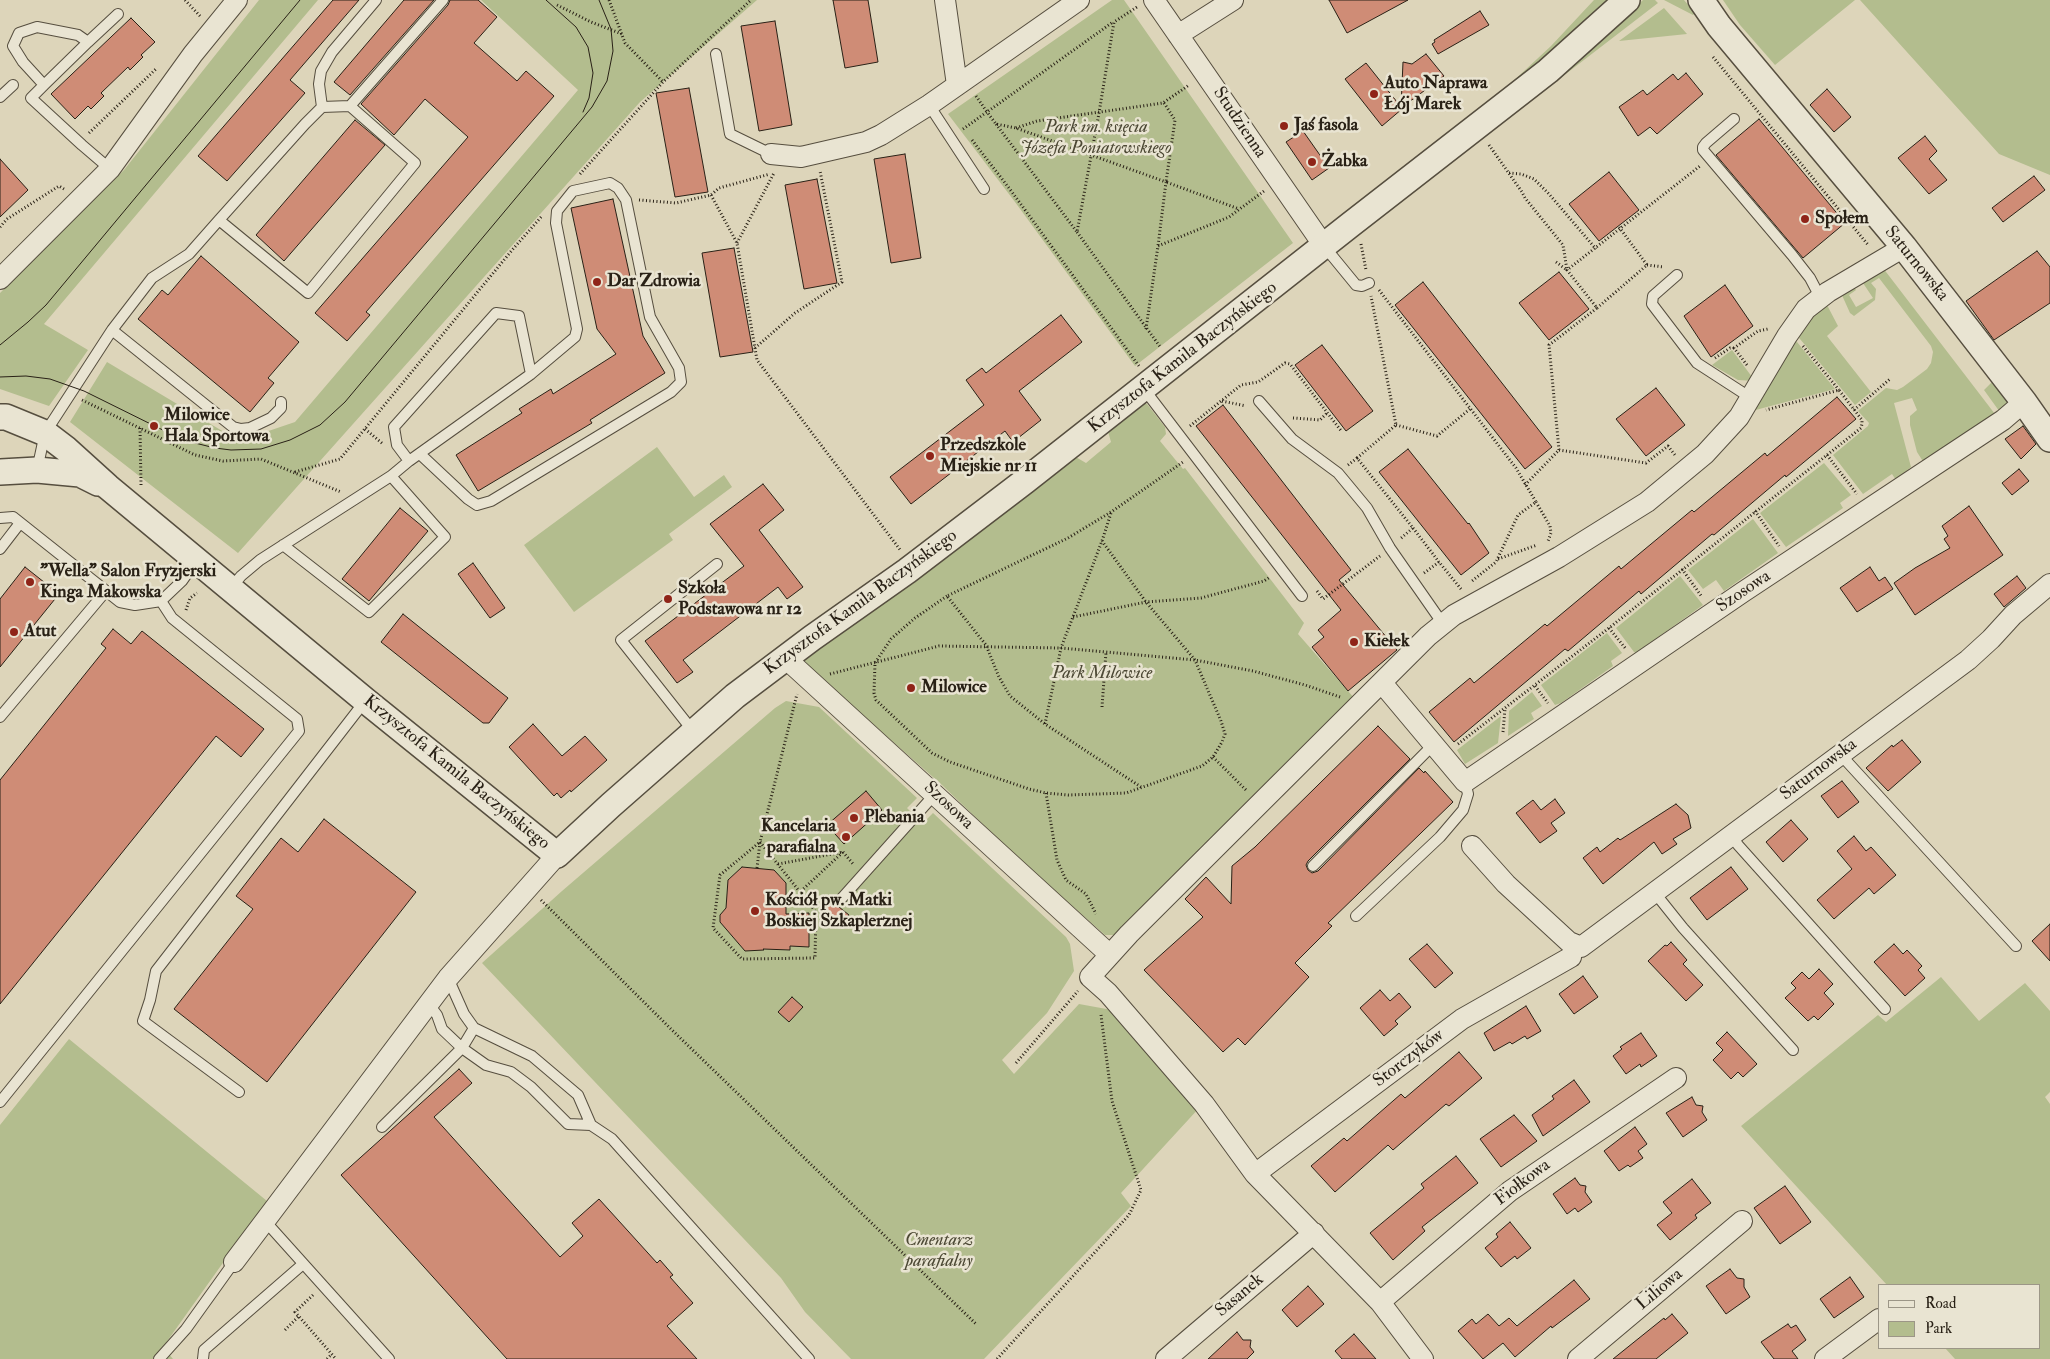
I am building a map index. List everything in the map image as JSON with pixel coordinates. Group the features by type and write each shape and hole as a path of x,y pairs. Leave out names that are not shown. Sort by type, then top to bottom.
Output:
{"street":[{"path":"0,278 110,168 193,54 237,0"},
{"path":"945,0 961,83"},
{"path":"773,164 866,142 881,135 929,105 1079,0"},
{"name":"Studzienna","path":"1154,0 1324,246"},
{"path":"1178,35 1233,0"},
{"name":"Krzysztofa Kamila Baczyńskiego","path":"0,417 6,417 45,433 66,449 108,487 366,701 558,855 736,696 907,571 1148,386 1548,71 1627,0"},
{"name":"Saturnowska","path":"1701,0 1719,26 1904,247 2024,402 2050,439"},
{"path":"1423,1359 1380,1302 1255,1174 1204,1104 1108,993 1090,977 1109,954 1443,624 1454,615 1558,557 1647,502 1686,471 1739,417 1806,309 1820,297 1904,247"},
{"name":"Szosowa","path":"1465,782 1714,612 2003,420 2024,402"},
{"name":"Krzysztofa Kamila Baczyńskiego","path":"0,472 37,470 80,474 108,487"},
{"name":"Saturnowska","path":"1576,952 1968,660 2013,615 2050,584"},
{"name":"Szosowa","path":"787,657 1109,954"},
{"path":"1382,683 1437,751 1465,782"},
{"path":"1472,846 1506,884 1569,942 1576,952"},
{"path":"234,1262 428,1003 558,855"},
{"name":"Storczyków","path":"1255,1174 1462,1019 1576,952"},
{"name":"Fiołkowa","path":"1380,1302 1510,1191 1676,1078"},
{"name":"Liliowa","path":"1578,1359 1742,1221"},
{"name":"Sasanek","path":"1166,1359 1314,1233"},
{"path":"1825,1359 1878,1320"}],"lane":[{"path":"322,108 319,84 322,71 332,52 376,0"},
{"path":"37,470 45,433 112,330 152,278 189,254 322,108 350,106 443,0"},
{"path":"110,168 30,98 118,14"},
{"path":"44,85 22,62 13,46 19,33 37,27 78,35 88,42"},
{"path":"716,54 730,134 773,164"},
{"path":"0,97 13,85"},
{"path":"929,105 984,188"},
{"path":"219,220 308,293 415,163 350,106"},
{"path":"1734,119 1703,146 1703,150 1792,255 1810,278 1820,297"},
{"path":"231,588 241,576 260,560 391,476 409,461 531,374 575,337 577,328 556,222 557,211 574,191 610,183 618,188 626,200 650,317 679,368 681,382 672,392 491,501 477,505 420,454"},
{"path":"1324,246 1356,285 1362,286 1369,283"},
{"path":"1677,274 1653,296 1652,304 1697,363 1755,391"},
{"path":"409,461 396,445 394,428 496,313 519,316 531,374"},
{"path":"112,330 233,427 241,429 250,428 272,418 281,408 281,402"},
{"path":"1148,386 1194,455 1302,596"},
{"path":"1259,401 1292,439 1338,473 1367,508 1390,548 1443,624"},
{"path":"282,545 369,612 445,537 391,476"},
{"path":"0,518 13,517 120,602 135,605 162,601 182,581 197,560"},
{"path":"0,549 20,523"},
{"path":"694,732 621,640 717,564"},
{"path":"0,717 106,591"},
{"path":"0,1102 299,731 297,719 172,618 162,601"},
{"path":"239,1092 143,1022 156,971 366,701"},
{"path":"1313,866 1437,751"},
{"path":"1840,754 2016,946"},
{"path":"1356,916 1440,837 1463,810 1468,794 1465,782"},
{"path":"842,898 935,794"},
{"path":"1732,836 1885,1009"},
{"path":"1655,893 1683,928 1793,1050"},
{"path":"448,978 464,1014 474,1028 532,1056 578,1095 591,1125"},
{"path":"428,1003 437,1015 442,1029 462,1048 486,1066 510,1072 530,1087 568,1124 591,1125 612,1139 809,1359"},
{"path":"382,1127 462,1048 474,1028"},
{"path":"265,1221 389,1359"},
{"path":"159,1359 186,1329 234,1262"},
{"path":"203,1359 204,1350 303,1264"}],"path":[{"path":"578,176 663,82 624,42 609,0"},
{"path":"1136,0 1140,6 1114,22 963,129 1009,188 1148,386"},
{"path":"558,5 591,22 622,34"},
{"path":"1077,232 1114,22"},
{"path":"1713,57 1869,245 1871,251"},
{"path":"79,142 160,63"},
{"path":"1016,128 1037,121 1164,103 1194,82"},
{"path":"961,83 996,124 1164,352"},
{"path":"1146,328 1175,120 1164,103"},
{"path":"996,124 1016,128 1091,154 1240,209"},
{"path":"1486,140 1525,198 1563,245 1567,270"},
{"path":"755,348 795,313 842,282 818,163"},
{"path":"737,244 773,164"},
{"path":"1509,173 1521,174 1534,180 1549,194 1596,249"},
{"path":"1567,270 1689,174"},
{"path":"0,227 7,219 59,186 66,191"},
{"path":"1158,246 1229,216 1268,188"},
{"path":"711,195 737,244 757,360 903,554"},
{"path":"295,472 340,459 513,249 546,212"},
{"path":"1525,485 1559,450 1549,345 1597,308 1647,265 1620,228"},
{"path":"1359,236 1396,425"},
{"path":"1556,262 1567,270 1597,308"},
{"path":"1369,283 1381,292 1516,468 1550,526 1551,533 1548,541"},
{"path":"1437,751 1610,628 1861,428 1862,420 1840,390 1791,331 1786,328 1758,330 1734,348 1730,348 1716,357"},
{"path":"1734,348 1755,391"},
{"path":"1185,429 1241,385 1258,382 1286,363 1290,364 1342,432"},
{"path":"1854,410 1890,379"},
{"path":"1739,417 1840,390"},
{"path":"71,395 195,455 222,461 262,459 344,493"},
{"path":"1396,425 1437,436 1470,409"},
{"path":"1338,473 1396,425"},
{"path":"140,428 141,485"},
{"path":"365,429 387,448"},
{"path":"1559,450 1646,463 1668,446 1686,471"},
{"path":"1102,541 1146,602 1195,660 1225,734 1213,756 1202,766 1126,793 1046,793 950,762 932,753 876,700 874,693 875,663 891,639 915,618 948,596 1068,538 1112,512 1194,455"},
{"path":"1827,455 1869,509"},
{"path":"1357,458 1461,589 1496,562 1518,515 1536,502"},
{"path":"1755,511 1790,561"},
{"path":"1045,724 1061,648 1112,512"},
{"path":"1312,585 1323,599 1413,528"},
{"path":"1414,581 1439,562"},
{"path":"160,584 167,567"},
{"path":"1073,617 1146,602 1202,598 1264,581 1281,569"},
{"path":"1682,569 1714,612"},
{"path":"186,614 185,607 190,598 197,593"},
{"path":"948,596 986,646 999,677 1010,696 1045,724 1141,787"},
{"path":"1610,628 1638,664"},
{"path":"757,868 760,842 800,684 807,690 820,677 939,646 1061,648 1195,660 1253,671 1296,682 1360,704"},
{"path":"1102,706 1106,652"},
{"path":"1213,756 1260,804"},
{"path":"1046,793 1057,860 1066,880 1086,894 1098,918"},
{"path":"760,842 816,912 816,958 742,959 713,928 720,876 760,842"},
{"path":"778,864 843,852 800,892"},
{"path":"539,898 976,1324"},
{"path":"1016,1063 1090,977"},
{"path":"997,1359 1129,1215 1141,1190 1112,1102 1099,1000 1108,993"},
{"path":"323,1286 295,1312 336,1359"},
{"path":"285,1330 299,1316"},
{"path":"327,1359 332,1354"}],"green space":[{"path":"259,0 318,0 44,324 88,350 49,406 0,389 0,293 124,170"},
{"path":"481,0 757,0 640,102 238,553 70,422 107,362 239,441 295,422 578,90"},
{"name":"Park im. księcia Józefa Poniatowskiego","path":"1112,0 1124,0 1293,243 1135,366 948,114"},
{"path":"1594,0 1612,0 1511,87 1509,85 1551,46"},
{"path":"1643,0 1655,0 1658,3 1441,170 1558,77"},
{"path":"1664,0 1684,0 1695,13 1693,15"},
{"path":"1723,0 1855,0 1775,65 1740,25"},
{"path":"1860,0 2050,0 2050,175 1999,154"},
{"path":"1664,8 1687,34 1619,41"},
{"path":"1883,268 1998,418 1924,463 1917,452 1910,425 1910,416 1917,410 1912,398 1894,403 1911,467 1896,480 1892,474 1863,494 1833,455 1868,426 1869,423 1858,411 1886,388 1897,390 1927,369 1931,363 1933,352 1931,346 1879,278 1871,283 1876,289 1875,300 1854,316 1850,313 1841,293 1853,286 1856,290 1849,295 1856,307 1873,298 1863,283"},
{"path":"1827,305 1838,326 1827,336 1871,392 1855,405 1795,333 1809,315"},
{"path":"1793,337 1835,389 1748,412"},
{"path":"1732,350 1755,381 1738,380 1712,365"},
{"path":"1994,380 2009,402 2002,415 1984,390"},
{"name":"Park Milowice","path":"1141,403 1147,404 1165,427 1166,434 1160,441 1183,469 1185,468 1304,623 1298,634 1355,699 1116,935 1105,935 1020,860 942,785 826,683 804,662 804,657 1074,456 1086,463 1111,442 1107,428"},
{"path":"657,447 694,497 724,475 732,487 669,534 673,540 574,612 524,545"},
{"path":"1824,463 1851,495 1840,503 1843,508 1786,547 1760,513"},
{"path":"1753,519 1778,553 1724,591 1716,580 1703,589 1688,570"},
{"path":"1680,576 1703,605 1636,653 1634,652 1616,628"},
{"path":"1607,633 1622,653 1611,661 1613,666 1561,703 1555,705 1541,685"},
{"path":"1532,692 1542,706 1531,713 1534,719 1508,736 1509,711"},
{"name":"Cmentarz parafialny","path":"786,701 819,707 917,798 907,808 915,816 923,823 933,813 1066,937 1070,944 1074,971 1047,1013 1002,1060 1014,1074 1079,1004 1112,1010 1200,1107 1121,1193 1131,1206 984,1359 851,1359 805,1312 781,1278 482,963 562,891 775,708"},
{"path":"1501,716 1498,743 1465,764 1457,750"},
{"path":"1941,977 1979,1021 2025,983 2050,1011 2050,1092 2045,1097 2050,1104 2050,1359 1955,1359 1946,1349 2040,1349 2040,1284 1886,1284 1741,1126 1878,1015 1886,1022"},
{"path":"69,1039 267,1201 163,1347 173,1359 0,1359 0,1125"}],"building":[{"path":"333,0 359,0 290,80 305,93 227,181 198,156"},
{"path":"404,0 434,0 350,95 334,82"},
{"path":"450,0 478,0 497,17 474,43 517,81 526,71 554,96 366,312 370,315 347,341 315,313 468,137 425,99 394,135 361,104 448,5"},
{"path":"833,0 868,0 878,62 845,68"},
{"path":"1329,0 1408,0 1347,33"},
{"path":"1480,11 1489,25 1438,54 1432,44 1435,42 1434,40"},
{"path":"131,18 155,42 141,55 143,57 130,70 128,67 101,93 104,96 91,109 88,106 75,119 51,94"},
{"path":"775,21 792,125 759,131 741,26"},
{"path":"1426,54 1444,76 1401,108 1382,126 1345,79 1366,63 1401,107 1403,62 1412,64"},
{"path":"1686,73 1703,94 1657,134 1650,127 1638,136 1619,107 1643,90 1647,95 1673,74 1678,80"},
{"path":"689,88 708,192 675,197 656,93"},
{"path":"1827,89 1851,117 1834,132 1810,105"},
{"path":"1759,119 1845,223 1803,258 1716,155"},
{"path":"355,120 385,145 284,261 256,235"},
{"path":"1303,131 1329,168 1312,180 1286,142"},
{"path":"1925,136 1937,151 1929,159 1947,180 1929,194 1898,158"},
{"path":"905,154 921,258 891,263 874,159"},
{"path":"0,159 28,190 0,217"},
{"path":"1609,172 1639,210 1599,241 1569,204"},
{"path":"2034,176 2045,190 2003,222 1992,208"},
{"path":"817,179 837,283 804,289 785,185"},
{"path":"613,199 643,336 665,373 590,420 592,423 478,491 456,455 522,413 519,409 551,389 553,394 616,354 597,329 571,208"},
{"path":"734,248 753,352 720,357 702,253"},
{"path":"2037,251 2050,267 2050,303 1994,340 1966,301"},
{"path":"201,256 299,342 268,378 274,383 250,412 138,319 162,290 168,295"},
{"path":"1559,272 1589,309 1549,340 1519,303"},
{"path":"1423,282 1552,447 1525,469 1395,305"},
{"path":"1725,285 1753,326 1711,357 1684,316"},
{"path":"1061,315 1082,342 1019,391 1041,420 1013,442 1005,431 911,504 890,477 984,405 966,380 982,368 986,373"},
{"path":"1322,345 1373,411 1346,431 1295,365"},
{"path":"1656,388 1685,425 1646,456 1616,419"},
{"path":"1837,397 1856,419 1786,477 1785,475 1714,535 1712,534 1641,594 1639,591 1568,651 1565,649 1454,742 1429,712 1470,678 1474,683 1619,566 1621,569 1765,453 1767,456"},
{"path":"1223,405 1351,570 1339,580 1397,650 1348,691 1312,647 1324,637 1318,630 1341,610 1196,426"},
{"path":"2023,426 2036,444 2021,459 2005,439"},
{"path":"1408,449 1469,523 1489,553 1461,575 1379,472"},
{"path":"2019,469 2029,481 2012,495 2002,483"},
{"path":"763,484 784,510 759,530 803,587 787,599 778,587 683,660 693,672 677,683 645,641 744,566 710,524"},
{"path":"1969,506 2003,555 1915,615 1894,583 1915,568 1950,548 1944,539 1948,536 1942,526"},
{"path":"400,508 428,531 369,601 342,579"},
{"path":"473,563 505,608 490,618 458,574"},
{"name":"Atut","path":"25,567 59,594 0,667 0,599"},
{"path":"1870,567 1879,581 1885,577 1893,589 1857,612 1840,588"},
{"path":"2017,576 2026,588 2004,607 1994,594"},
{"path":"403,614 508,698 489,723 483,723 381,642"},
{"path":"113,629 131,644 142,631 264,729 241,757 216,736 0,1004 0,780 106,648 101,644"},
{"path":"533,724 562,756 585,736 607,760 571,792 570,790 561,798 557,793 554,796 509,747"},
{"path":"1378,726 1410,759 1308,861 1306,865 1308,870 1312,873 1318,871 1419,768 1424,773 1425,771 1453,802 1328,923 1332,926 1295,963 1309,977 1245,1045 1238,1038 1223,1052 1144,970 1203,917 1185,899 1206,877 1231,904 1232,866 1255,847"},
{"path":"1902,740 1921,762 1888,791 1866,768 1892,745 1893,747"},
{"path":"1842,781 1859,802 1838,818 1821,796"},
{"name":"Plebania","path":"866,791 882,810 844,844 827,825"},
{"path":"1555,799 1565,813 1551,823 1557,831 1540,843 1516,813 1533,800 1541,810"},
{"path":"1676,804 1688,815 1691,828 1673,839 1677,844 1662,854 1654,842 1603,884 1583,858 1597,847 1600,852 1618,838 1620,840"},
{"path":"324,819 416,892 267,1082 174,1009 253,909 236,896 281,838 298,852"},
{"path":"1791,820 1808,839 1783,862 1766,842"},
{"path":"1854,836 1866,851 1871,847 1896,875 1874,894 1869,888 1834,919 1817,900 1852,869 1837,851"},
{"name":"Kościół pw. Matki Boskiej Szkaplerznej","path":"742,867 774,870 786,883 786,914 809,913 809,947 790,946 790,950 763,949 745,951 720,922 720,915 726,908 728,880"},
{"path":"1731,867 1748,889 1707,920 1690,898"},
{"path":"829,899 849,915 839,927 820,910"},
{"path":"2050,924 2050,961 2032,941"},
{"path":"1671,942 1687,960 1683,964 1703,985 1686,1001 1648,961 1665,945 1667,946"},
{"path":"1427,944 1453,973 1435,988 1409,959"},
{"path":"1894,944 1903,954 1907,950 1922,966 1918,970 1925,978 1905,996 1874,962"},
{"path":"1819,969 1833,984 1824,993 1834,1004 1818,1020 1814,1016 1808,1021 1785,998 1796,988 1791,983 1802,972 1809,979"},
{"path":"1583,976 1598,997 1574,1014 1559,994"},
{"path":"1380,990 1390,1001 1399,993 1411,1007 1395,1021 1398,1024 1384,1036 1360,1008"},
{"path":"792,997 803,1007 789,1022 778,1012"},
{"path":"1526,1006 1541,1031 1527,1039 1525,1036 1512,1044 1510,1042 1494,1051 1484,1033"},
{"path":"1727,1032 1757,1064 1743,1077 1738,1072 1731,1079 1713,1060 1723,1050 1716,1043"},
{"path":"1641,1033 1657,1056 1641,1067 1640,1064 1626,1074 1613,1056 1622,1049 1620,1047"},
{"path":"1459,1052 1482,1078 1449,1106 1446,1104 1393,1150 1388,1145 1335,1192 1311,1166 1344,1138 1347,1141 1401,1094 1405,1098"},
{"path":"459,1069 472,1083 434,1117 560,1257 583,1236 572,1223 599,1199 657,1263 660,1260 673,1275 670,1277 693,1303 667,1326 697,1359 507,1359 341,1175"},
{"path":"1574,1080 1590,1102 1543,1136 1532,1115 1554,1099 1552,1096"},
{"path":"1692,1097 1696,1105 1703,1106 1702,1112 1707,1120 1683,1137 1666,1113"},
{"path":"1514,1115 1537,1141 1501,1167 1480,1139"},
{"path":"1635,1127 1647,1144 1638,1151 1643,1158 1630,1167 1628,1165 1619,1171 1604,1151"},
{"path":"1456,1156 1478,1183 1422,1227 1425,1231 1393,1260 1370,1233 1424,1188 1421,1184"},
{"path":"1575,1178 1580,1185 1586,1186 1585,1192 1592,1202 1578,1212 1575,1208 1567,1214 1553,1194"},
{"path":"1692,1179 1711,1203 1695,1215 1697,1218 1670,1240 1657,1225 1672,1213 1663,1202"},
{"path":"1785,1186 1811,1222 1780,1244 1754,1208"},
{"path":"1510,1222 1531,1248 1517,1259 1515,1256 1501,1267 1485,1248 1498,1237 1496,1234"},
{"path":"1730,1269 1737,1278 1744,1279 1744,1287 1750,1297 1726,1314 1706,1286"},
{"path":"1850,1277 1864,1297 1834,1318 1820,1299"},
{"path":"1574,1280 1590,1299 1552,1328 1551,1326 1515,1357 1503,1343 1483,1359 1458,1331 1472,1319 1476,1324 1488,1314 1499,1326 1509,1318 1517,1326"},
{"path":"1308,1286 1324,1304 1297,1327 1282,1310"},
{"path":"1672,1314 1688,1333 1656,1359 1613,1359 1664,1318 1665,1320"},
{"path":"1788,1324 1791,1328 1796,1325 1806,1340 1792,1351 1798,1359 1774,1359 1761,1342"},
{"path":"1237,1332 1243,1340 1251,1340 1250,1347 1254,1352 1247,1359 1208,1359"},
{"path":"1354,1334 1376,1359 1342,1359 1335,1351"}],"tram line":[{"path":"0,345 46,305 300,0"},
{"path":"546,0 576,27 588,47 593,73 589,98 583,112"},
{"path":"0,377 26,376 50,379 84,391 183,440 215,448 231,450 261,449 290,440 320,425 345,402 592,107 607,81 613,51 611,29 599,0"}],"place":[{"name":"Auto Naprawa Łój Marek","path":"1374,94"},
{"name":"Jaś fasola","path":"1284,126"},
{"name":"Żabka","path":"1312,162"},
{"name":"Społem","path":"1805,219"},
{"name":"Dar Zdrowia","path":"597,282"},
{"name":"Milowice Hala Sportowa","path":"154,426"},
{"name":"Przedszkole Miejskie nr 11","path":"930,456"},
{"name":"\"Wella\" Salon Fryzjerski Kinga Makowska","path":"30,582"},
{"name":"Szkoła Podstawowa nr 12","path":"668,599"},
{"name":"Atut","path":"14,632"},
{"name":"Kiełek","path":"1354,642"},
{"name":"Milowice","path":"911,688"},
{"name":"Plebania","path":"854,818"},
{"name":"Kancelaria parafialna","path":"846,837"},
{"name":"Kościół pw. Matki Boskiej Szkaplerznej","path":"755,911"}]}
